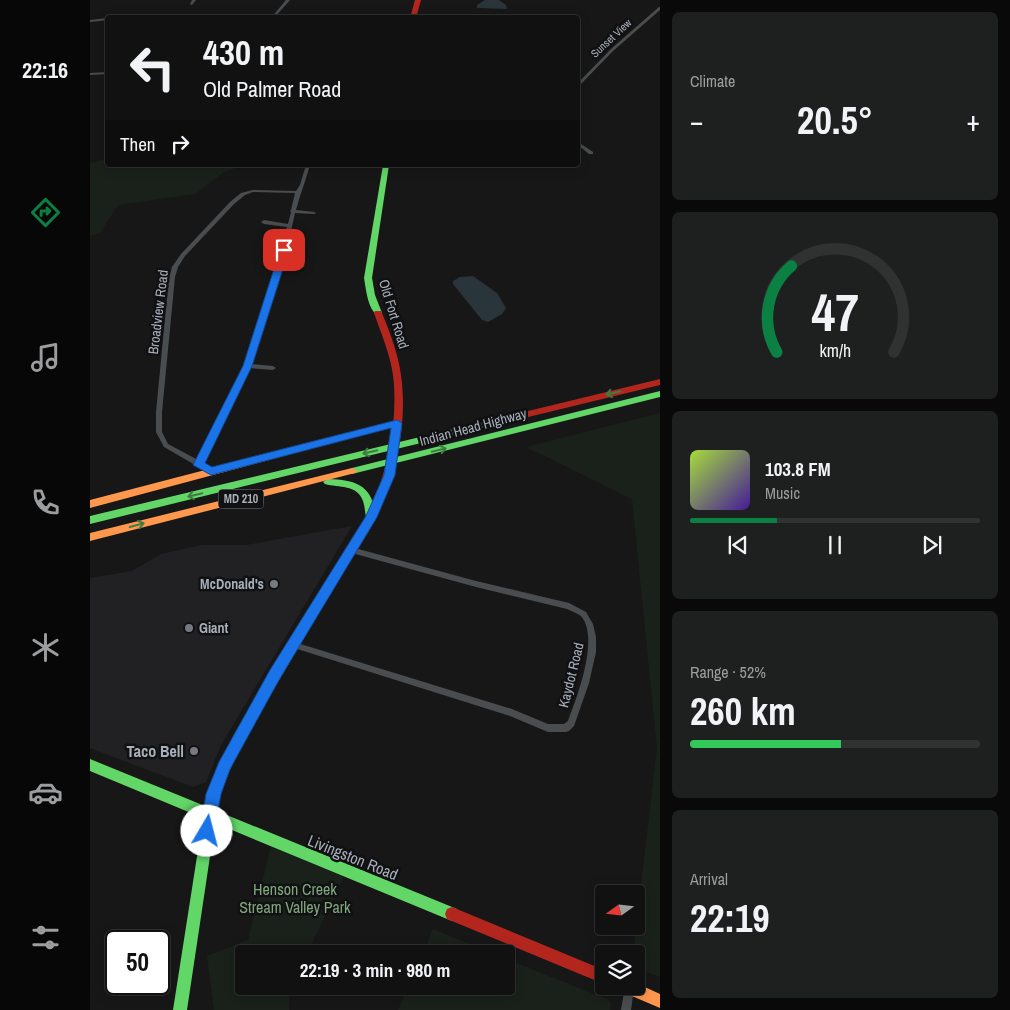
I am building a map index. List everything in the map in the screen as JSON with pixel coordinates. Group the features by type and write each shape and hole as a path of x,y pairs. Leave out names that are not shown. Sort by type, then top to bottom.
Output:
{"main road":[{"path":"414,15 418,0"},
{"name":"Old Fort Road","path":"180,1010 201,883 213,794 232,751 275,674 371,518 383,493 392,462 399,404 393,355 371,295 368,278 385,167"},
{"name":"Indian Head Highway","path":"90,520 660,382"},
{"name":"Indian Head Highway","path":"90,537 660,394"},
{"path":"90,504 397,423"},
{"path":"289,487 327,482 350,483 365,492 371,504 371,518"},
{"name":"Livingston Road","path":"90,765 595,974"},
{"path":"645,995 660,1001"}],"street":[{"path":"275,15 288,0"},
{"name":"Sunset View","path":"580,83 612,50 660,8"},
{"path":"90,21 105,19"},
{"path":"90,74 105,73"},
{"path":"580,145 590,153"},
{"path":"199,465 248,366 284,250 292,211 307,167"},
{"name":"Broadview Road","path":"211,471 166,445 159,432 159,412 170,289 175,267 183,255 232,202 243,194 253,192 298,192"},
{"path":"292,211 314,213"},
{"path":"264,222 289,226"},
{"path":"284,250 301,252"},
{"path":"280,264 302,266"},
{"path":"248,366 273,368"},
{"name":"Kaydot Road","path":"294,645 512,713 548,728 566,728 571,723 587,674 593,648 590,628 582,613 569,606 476,584 352,550"},
{"path":"626,1010 627,995"}],"shaded area":[{"path":"485,0 499,0 506,5 507,9 477,8 477,5"},
{"path":"473,276 497,293 506,308 502,314 488,322 482,320 453,284 453,281 460,277"},
{"path":"352,526 221,745 206,782 193,787 90,748 90,578 132,571 161,554 202,545 246,545"}],"green space":[{"path":"105,159 105,167 240,167 224,172 195,194 118,205 100,233 90,236 90,163"},
{"path":"660,413 660,977 645,971 645,945 634,945 635,935 645,935 645,885 641,885 657,748 632,499 526,447"},
{"name":"Henson Creek Stream Valley Park","path":"271,846 344,877 311,945 235,945 248,940"},
{"path":"433,929 472,945 427,945"},
{"name":"Henson Creek Stream Valley Park","path":"235,945 235,995 289,995 289,1010 214,1010 207,956"},
{"path":"515,963 609,1000 611,1004 610,1010 398,1010 405,995 515,995"}],"traffic: fast":[{"path":"378,313 371,295 368,278 386,167"},
{"path":"352,471 660,394"},
{"path":"90,520 520,416"},
{"path":"328,482 346,483 360,489 368,500 371,518"},
{"path":"180,1010 213,793 240,735 336,574"},
{"path":"90,765 452,914"}],"traffic: slow":[{"path":"90,504 397,423"},
{"path":"90,537 352,471"},
{"path":"645,995 660,1001"}],"traffic: jam":[{"path":"414,15 418,0"},
{"path":"336,574 360,538 379,501 394,447 398,410 397,375 392,352 378,313"},
{"path":"520,416 660,382"},
{"path":"452,914 595,973"}],"place":[{"name":"McDonald's","path":"274,584"},
{"name":"Giant","path":"189,628"},
{"name":"Taco Bell","path":"194,751"}],"route":[{"path":"207,831 213,794 224,767 275,674 372,517 389,475 395,446 397,423 211,471 199,465 248,366 284,250"}]}
